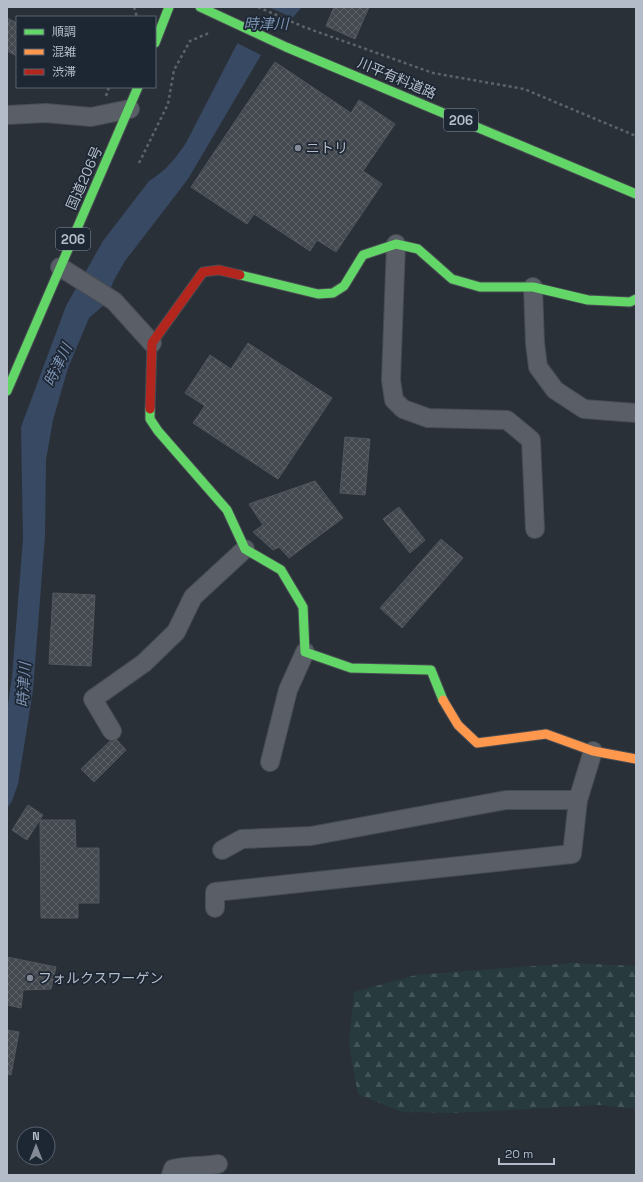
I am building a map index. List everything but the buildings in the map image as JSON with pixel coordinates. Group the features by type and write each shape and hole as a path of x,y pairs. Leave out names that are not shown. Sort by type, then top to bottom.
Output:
{"main road":[{"path":"156,40 169,7"},
{"name":"川平有料道路","path":"200,7 286,47 636,194"},
{"name":"国道206号","path":"7,391 130,109 138,88"},
{"path":"636,299 630,302 588,300 534,287 480,287 452,279 418,249 396,244 364,255 344,286 333,294 318,294 220,270 203,272 152,343 149,396 150,419 158,431 227,510 246,549 282,570 303,607 305,652 351,668 431,670 443,700 458,725 477,743 546,734 593,752 636,759"}],"street":[{"path":"7,115 46,113 91,117 130,109"},
{"path":"396,244 391,380 394,400 403,410 428,418 507,420 531,440 535,529"},
{"path":"60,267 114,301 152,343"},
{"path":"534,287 535,343 538,368 555,390 584,409 636,413"},
{"path":"112,731 93,698 144,663 176,632 193,597 246,549"},
{"path":"270,762 288,690 305,652"},
{"path":"215,908 215,892 572,854 578,800 593,752"},
{"path":"222,850 242,839 310,836 506,800 578,800"},
{"path":"171,1175 173,1169 180,1167 200,1167 218,1164"}],"path":[{"path":"258,7 304,27 433,73 524,89 636,136"},
{"path":"139,163 168,104 174,70 190,41 215,32"}],"green space":[{"path":"572,963 636,966 636,1109 601,1105 455,1113 402,1112 358,1094 349,1045 354,992 416,975"}],"water":[{"name":"時津川","path":"256,7 302,7 264,50 188,179 125,261 114,280 104,305 89,318 68,368 53,420 46,460 45,535 33,690 18,784 12,801 7,808 7,711 12,677 23,539 21,427 66,306 103,241 149,181 161,173 171,163 187,141"}],"pier":[{"path":"254,7 268,7 296,19 263,56 235,42"}],"traffic: fast":[{"path":"156,40 169,7"},
{"path":"200,7 286,47 636,194"},
{"path":"7,391 138,88"},
{"path":"240,275 318,294 333,293 344,286 363,255 396,244 418,249 452,279 480,287 533,287 588,300 630,302 636,299"},
{"path":"150,409 150,419 158,431 227,510 245,549 281,570 303,607 305,652 351,668 431,670 443,700"}],"traffic: slow":[{"path":"443,700 458,725 477,743 546,734 593,751 636,759"}],"traffic: jam":[{"path":"150,409 152,343 203,272 219,270 240,275"}],"place":[{"name":"ニトリ","path":"298,148"},
{"name":"フォルクスワーゲン","path":"30,978"}]}
